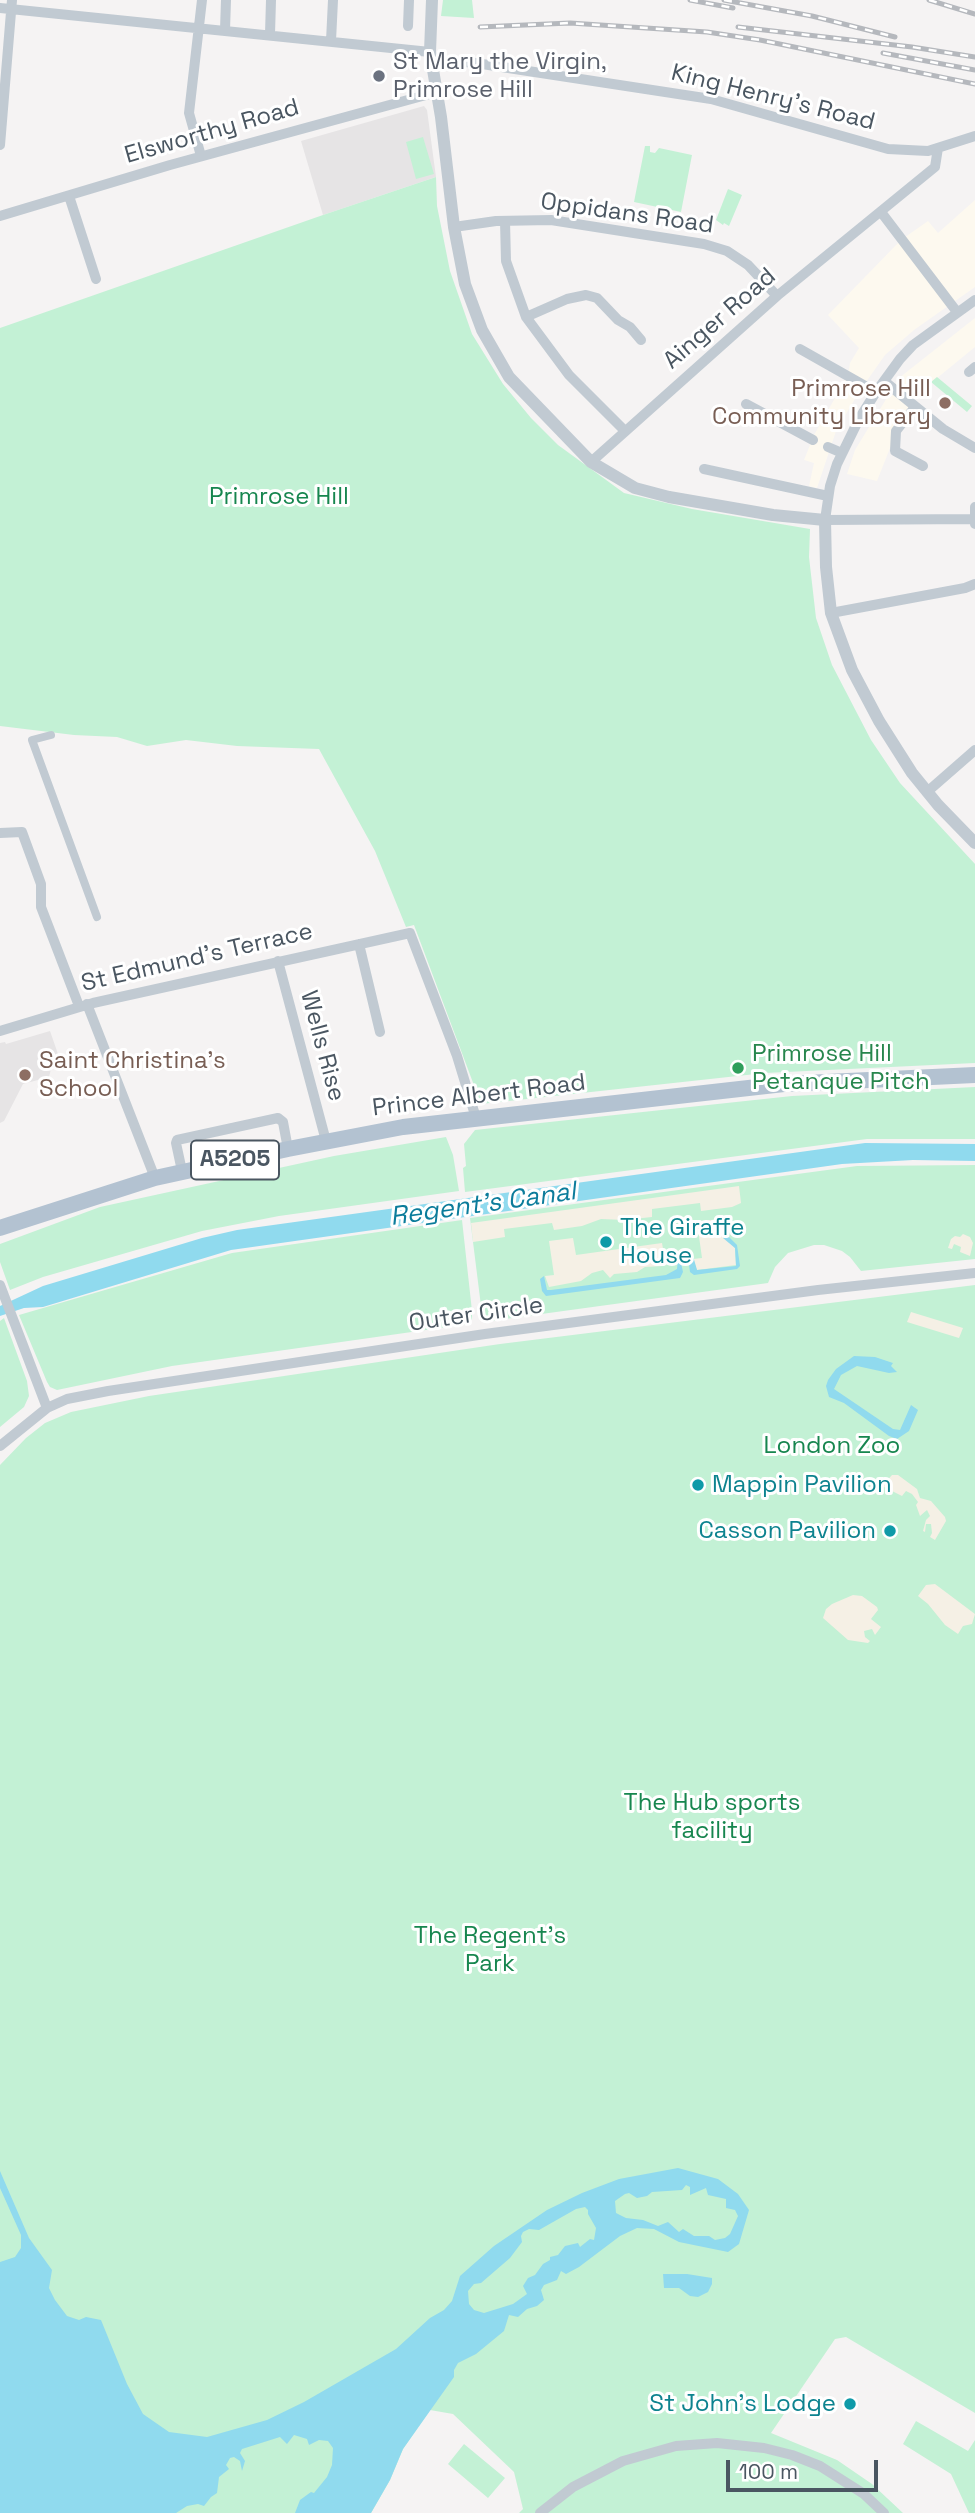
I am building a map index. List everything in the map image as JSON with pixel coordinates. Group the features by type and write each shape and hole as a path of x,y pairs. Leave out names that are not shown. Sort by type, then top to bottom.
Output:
{"main road":[{"name":"Prince Albert Road","path":"0,1228 182,1171 403,1127 784,1084 975,1075"}],"street":[{"path":"201,156 189,113 202,0"},
{"path":"225,30 226,0"},
{"path":"270,34 271,0"},
{"path":"331,41 333,0"},
{"path":"408,26 409,0"},
{"path":"432,0 431,58 453,227 466,284 478,318 509,377 591,462 625,484 654,494 773,515 880,522 974,522 975,507"},
{"path":"0,145 8,6"},
{"name":"King Henry's Road","path":"8,6 331,41 710,99 888,149 915,152 975,136"},
{"name":"Elsworthy Road","path":"0,216 201,156 437,92"},
{"path":"938,148 935,167 881,212 957,312"},
{"path":"69,196 96,279"},
{"name":"Ainger Road","path":"591,462 777,296 881,212"},
{"name":"Oppidans Road","path":"453,227 505,221 551,220 704,244 727,251 748,265 777,296"},
{"path":"505,221 506,261 526,317 569,375 624,430"},
{"path":"526,317 567,299 586,295 597,298 641,340"},
{"path":"975,300 913,345 876,392 842,453 832,478 825,520 831,613 862,689 879,721 927,792 975,843"},
{"path":"800,349 876,392"},
{"path":"884,381 943,429 975,448"},
{"path":"746,404 813,440"},
{"path":"915,407 896,431 895,451 923,466"},
{"path":"828,447 842,453"},
{"path":"704,469 828,496"},
{"path":"831,613 975,584"},
{"path":"51,735 32,740 97,917"},
{"path":"927,792 975,750"},
{"path":"0,833 22,832 41,884 41,907 155,1178"},
{"name":"St Edmund's Terrace","path":"0,1031 83,1005 410,933 457,1056 476,1118"},
{"path":"359,944 380,1032"},
{"name":"Wells Rise","path":"278,961 326,1141"},
{"path":"182,1171 177,1140 278,1118 283,1122 288,1149"},
{"name":"Outer Circle","path":"0,1446 47,1408 67,1399 108,1391 477,1335 818,1290 975,1273"},
{"path":"0,1285 47,1408"},
{"path":"540,2513 573,2487 623,2461 676,2446 717,2442 764,2448 820,2466 864,2494 884,2513"}],"shaded area":[{"path":"424,106 427,110 436,177 323,215 301,141"},
{"path":"975,200 975,287 914,330 885,355 836,431 817,488 809,486 814,463 804,460 859,348 828,315 901,240 928,221 938,233"},
{"path":"975,318 975,347 920,392 893,432 892,443 877,481 847,474 855,450 899,378"},
{"name":"Saint Christina's School","path":"50,1031 58,1054 50,1056 52,1065 49,1077 23,1084 4,1121 0,1123 0,1043 6,1044"}],"green space":[{"path":"443,0 472,0 474,18 441,16"},
{"path":"423,137 434,174 416,179 406,142"},
{"path":"645,146 650,146 650,152 655,153 659,148 692,155 681,212 634,202"},
{"name":"Primrose Hill","path":"436,177 437,206 450,271 472,334 503,384 558,445 624,493 692,509 810,529 809,557 816,618 832,665 871,740 900,783 975,864 975,1063 765,1073 481,1104 414,925 406,927 375,851 319,749 237,746 186,740 147,746 117,737 0,726 0,328"},
{"path":"728,189 742,195 729,226 716,220"},
{"path":"937,377 972,406 967,412 931,382"},
{"path":"975,1087 975,1139 867,1139 465,1192 464,1144 475,1130 792,1096"},
{"path":"446,1137 453,1155 459,1191 279,1216 202,1231 43,1277 10,1290 0,1262 0,1244 100,1207 334,1156"},
{"path":"975,1165 975,1259 861,1271 842,1251 814,1245 788,1253 775,1267 768,1283 483,1322 470,1218 857,1166"},
{"path":"462,1220 472,1311 472,1319 468,1324 172,1366 57,1390 47,1382 19,1315 232,1253"},
{"name":"The Regent's Park","path":"975,1285 975,2413 846,2337 835,2339 771,2433 837,2460 872,2484 903,2513 519,2513 523,2509 514,2472 453,2414 430,2410 403,2449 390,2480 371,2513 0,2513 0,1465 45,1423 71,1412 149,1396 500,1344"},
{"path":"4,1318 27,1381 29,1396 24,1407 0,1427 0,1321"},
{"path":"916,2421 968,2451 975,2440 975,2513 969,2513 951,2474 903,2444"},
{"path":"464,2444 505,2478 488,2498 448,2464"}],"sand":[{"path":"739,1186 741,1203 732,1207 701,1211 700,1203 652,1209 652,1217 601,1219 582,1226 554,1230 552,1223 504,1229 505,1237 473,1242 471,1223"},
{"path":"725,1218 727,1232 723,1232 735,1248 736,1265 697,1270 693,1259 702,1258 697,1222"},
{"path":"963,1234 970,1237 973,1243 970,1256 960,1252 961,1247 954,1244 952,1249 948,1248 951,1239"},
{"path":"573,1238 576,1255 662,1243 665,1260 678,1258 678,1261 645,1267 637,1272 614,1274 610,1278 603,1270 592,1273 581,1281 549,1287 545,1276 554,1275 549,1241"},
{"path":"911,1312 963,1328 959,1338 907,1322"},
{"path":"892,1475 898,1475 917,1489 920,1498 931,1501 945,1517 946,1521 935,1540 930,1537 931,1524 926,1524 925,1532 923,1531 926,1520 930,1516 927,1510 920,1516 916,1505 918,1502 912,1494 906,1491 902,1496 882,1486"},
{"path":"935,1584 975,1614 972,1624 963,1626 958,1634 945,1625 918,1596 926,1585"},
{"path":"853,1595 862,1596 878,1610 871,1619 881,1627 875,1635 872,1629 864,1631 865,1637 870,1641 868,1643 848,1640 823,1618 826,1609 832,1604"}],"water":[{"name":"Regent's Canal","path":"865,1143 975,1144 975,1161 913,1160 842,1164 231,1250 43,1307 24,1308 0,1316 0,1306 43,1286 237,1230"},
{"path":"723,1232 727,1232 737,1245 740,1266 737,1269 694,1275 690,1272 688,1257 693,1256 697,1270 736,1266 735,1248 723,1238"},
{"path":"678,1258 683,1272 680,1278 546,1296 542,1291 540,1279 544,1276 547,1290 551,1290 666,1275 677,1269"},
{"path":"854,1356 875,1357 893,1363 891,1366 897,1372 889,1373 857,1366 841,1375 834,1389 893,1429 900,1430 911,1405 918,1410 909,1431 897,1439 844,1403 829,1397 826,1386 828,1380 836,1369"},
{"path":"678,2168 718,2179 738,2194 749,2210 739,2244 728,2252 679,2242 654,2229 637,2228 620,2236 579,2267 566,2274 561,2271 557,2280 544,2285 541,2290 544,2300 518,2317 509,2315 504,2331 476,2354 458,2363 454,2377 403,2449 390,2480 371,2513 295,2513 300,2500 311,2492 314,2493 327,2477 332,2465 333,2448 328,2441 319,2440 309,2445 307,2439 294,2435 287,2444 280,2437 242,2449 240,2453 245,2461 242,2471 240,2461 234,2457 230,2458 226,2465 229,2469 219,2477 217,2493 204,2506 187,2506 176,2513 0,2513 0,2262 15,2257 21,2248 21,2235 0,2188 0,2171 29,2238 52,2270 49,2288 55,2300 67,2316 79,2320 86,2317 101,2320 127,2384 143,2414 169,2432 207,2437 267,2420 396,2349 430,2318 444,2310 452,2301 460,2276 494,2246 547,2210 619,2179","holes":["686,2185 690,2187 690,2195 706,2188 708,2195 726,2199 726,2208 735,2210 738,2216 730,2234 715,2240 709,2236 694,2236 683,2229 679,2232 668,2222 658,2226 616,2213 615,2201 625,2194 629,2193 637,2198 652,2192 682,2190","585,2207 596,2228 594,2240 590,2239 580,2247 578,2243 565,2246 558,2255 550,2257 523,2286 527,2294 513,2304 484,2313 474,2310 469,2304 468,2291 510,2258 522,2242 523,2232 529,2229 539,2230 576,2209"]},
{"path":"663,2274 712,2278 712,2284 708,2292 698,2297 690,2296 679,2288 664,2288"}],"railway":[{"path":"690,0 733,8"},
{"path":"724,0 812,16 895,37"},
{"path":"929,0 975,14"},
{"path":"480,27 570,23 707,32 760,40 975,84"},
{"path":"738,27 975,57"},
{"path":"883,53 975,70"}],"place":[{"name":"St Mary the Virgin, Primrose Hill","path":"379,76"},
{"name":"Primrose Hill Community Library","path":"945,403"},
{"name":"Primrose Hill Petanque Pitch","path":"738,1068"},
{"name":"Saint Christina's School","path":"25,1075"},
{"name":"The Giraffe House","path":"606,1242"},
{"name":"Mappin Pavilion","path":"698,1485"},
{"name":"Casson Pavilion","path":"890,1531"},
{"name":"St John's Lodge","path":"850,2404"}],"park label":[{"name":"London Zoo","path":"832,1446"},
{"name":"The Hub sports facility","path":"712,1817"}]}
